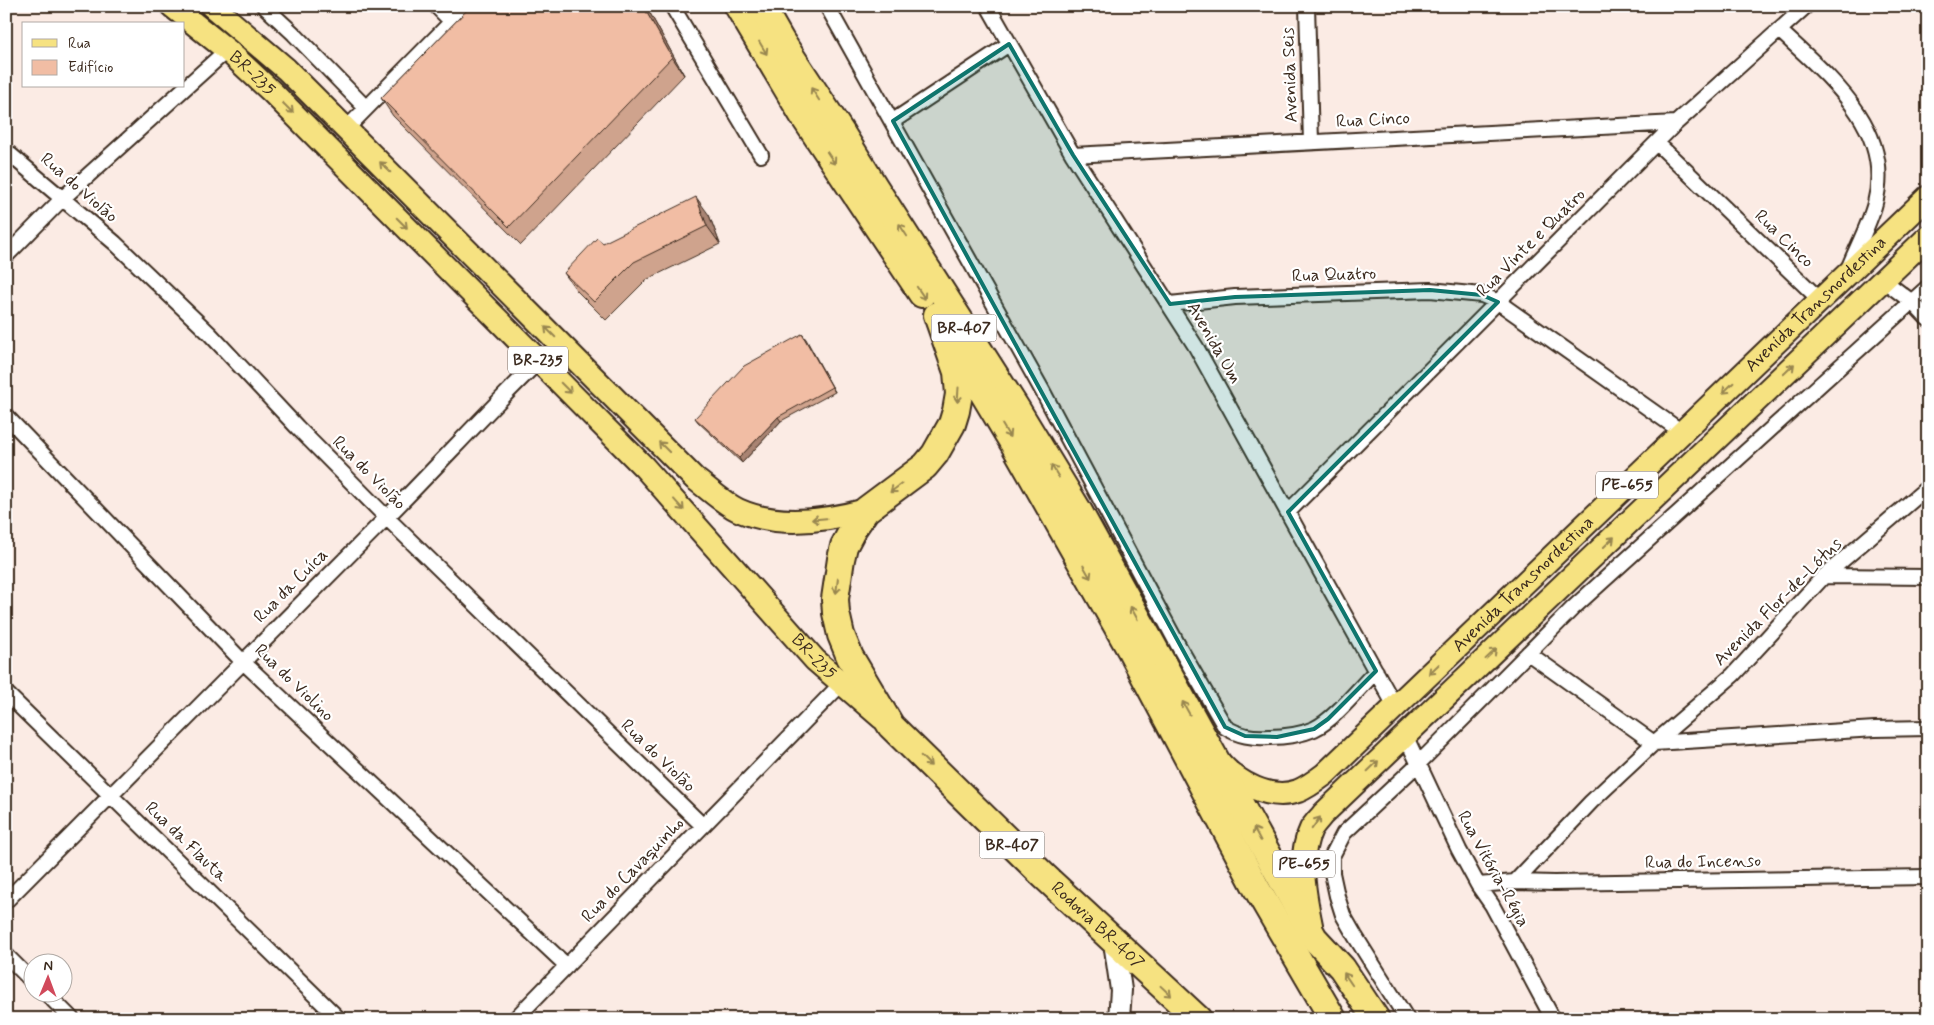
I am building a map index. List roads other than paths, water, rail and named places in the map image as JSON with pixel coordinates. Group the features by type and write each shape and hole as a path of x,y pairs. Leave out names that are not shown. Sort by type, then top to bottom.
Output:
{"highway":[{"path":"738,6 804,117 936,315 1015,446 1130,649 1257,890 1333,1019"},
{"name":"BR-407","path":"761,6 781,41 1016,408 1078,510 1168,651 1210,751 1314,938 1342,968 1376,1019"},
{"name":"Rodovia BR-407","path":"936,315 957,372 959,394 952,424 936,454 925,466 866,510 853,529 844,546 838,581 836,613 840,635 850,658 891,726 978,813 1198,1019"}],"main road":[{"name":"BR-235","path":"172,6 227,50 272,92 669,494 815,660 891,726"},
{"name":"BR-235","path":"212,6 286,69 695,479 737,510 775,520 839,517 866,510"},
{"name":"Avenida Transnordestina","path":"1210,751 1228,772 1246,785 1260,790 1289,793 1299,790 1325,774 1928,197"},
{"name":"Avenida Transnordestina","path":"1314,938 1307,903 1304,864 1306,843 1312,828 1323,814 1928,237"}],"street":[{"path":"264,6 366,108"},
{"path":"436,6 451,22"},
{"path":"346,129 467,6"},
{"path":"672,6 761,155"},
{"path":"827,6 1042,390 1168,651 1225,726 1235,733 1245,736 1277,737 1314,729 1328,719 1376,671"},
{"name":"Avenida Um","path":"988,6 1073,155 1196,347 1395,706"},
{"name":"Avenida Seis","path":"1306,6 1311,142"},
{"name":"Rua Vinte e Quatro","path":"1288,512 1676,123 1806,6"},
{"path":"1779,30 1838,87 1857,111 1876,148 1878,167 1875,204 1845,276"},
{"path":"892,120 1009,44"},
{"path":"185,88 227,50"},
{"path":"6,256 62,198 185,88"},
{"name":"Rua Cinco","path":"1073,155 1676,123"},
{"name":"Rua Cinco","path":"1657,143 1820,300"},
{"name":"Rua do Violão","path":"6,151 115,244 210,334 296,427 702,826"},
{"path":"1883,280 1912,302 1928,319"},
{"path":"1407,1019 1343,914 1336,896 1332,873 1332,856 1344,832 1418,764 1528,653 1640,545 1928,286"},
{"name":"Rua Quatro","path":"1170,304 1235,297 1430,290 1482,295 1498,302 1682,432"},
{"name":"Rua da Cuíca","path":"6,901 539,361"},
{"name":"Rua do Violino","path":"6,416 242,661 566,966"},
{"name":"Avenida Flor-de-Lótus","path":"1515,882 1591,802 1654,743 1733,675 1824,576 1928,487"},
{"path":"1824,576 1928,577"},
{"path":"1528,653 1654,743 1875,729 1928,728"},
{"name":"Rua do Cavaquinho","path":"515,1019 841,684"},
{"name":"Rua da Flauta","path":"6,693 339,1019"},
{"name":"Rua Vitória-Régia","path":"1405,735 1440,812 1478,885 1492,905 1553,1019"},
{"name":"Rua do Incenso","path":"1478,885 1515,882 1928,877"},
{"path":"1114,942 1120,976 1121,1005 1119,1019"},
{"path":"6,955 22,970"},
{"path":"55,1002 72,1019"}]}
